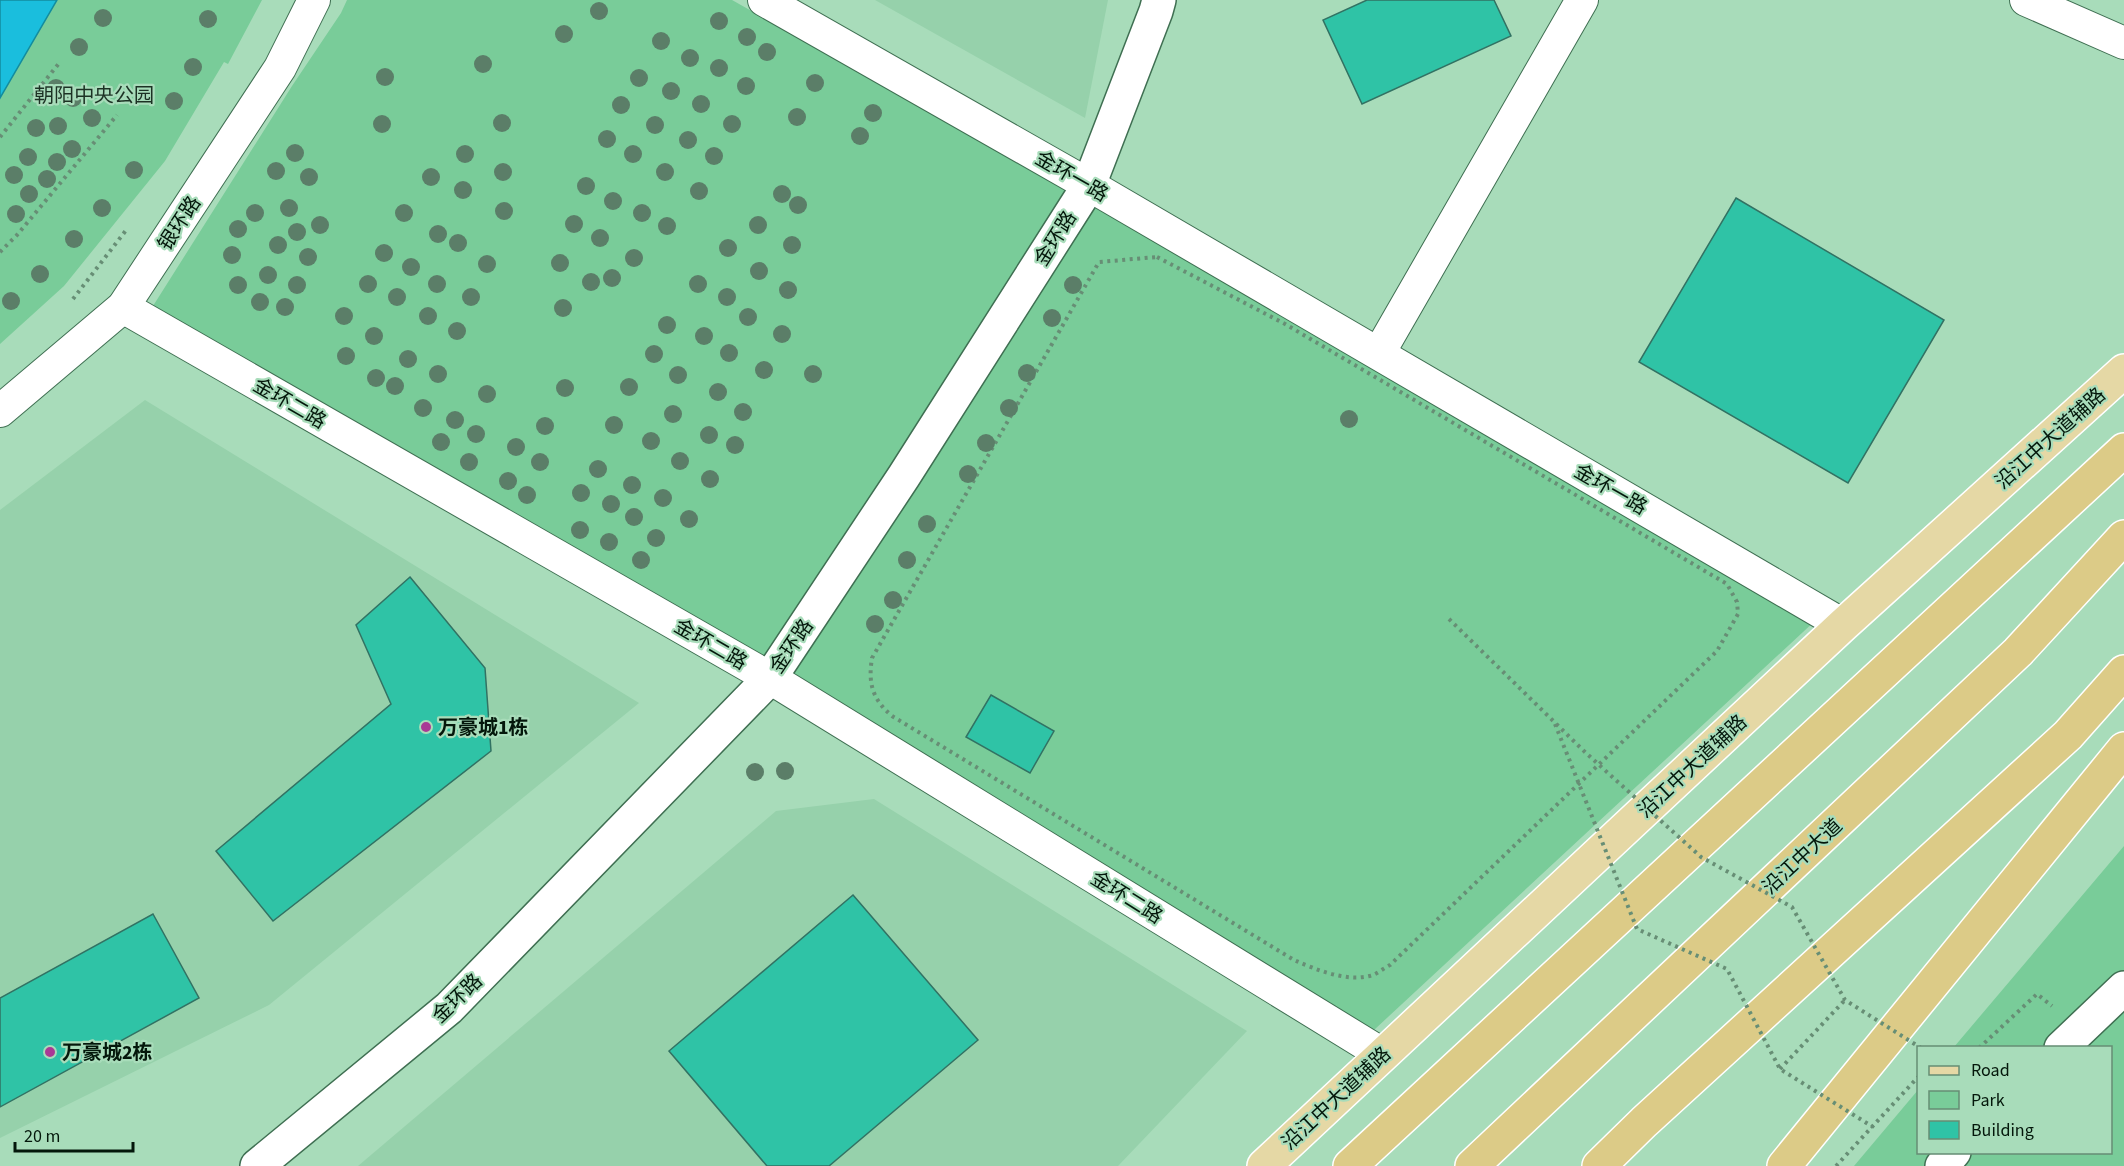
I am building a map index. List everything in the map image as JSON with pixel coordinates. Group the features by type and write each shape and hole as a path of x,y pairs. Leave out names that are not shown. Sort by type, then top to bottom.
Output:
{"highway":[{"path":"1350,1166 2124,450"},
{"name":"沿江中大道","path":"1472,1166 2018,651 2124,537"},
{"path":"1599,1166 1644,1122 2068,735 2124,672"},
{"path":"1785,1166 2124,749"}],"main road":[{"name":"沿江中大道辅路","path":"1264,1166 1843,625 2124,371"}],"street":[{"name":"银环路","path":"0,411 123,307 280,68 314,0"},
{"name":"金环一路","path":"764,0 1089,185 1843,625"},
{"name":"金环路","path":"257,1166 449,1008 770,678 904,476 1089,185 1159,0"},
{"path":"1379,353 1582,0"},
{"path":"2026,0 2124,43"},
{"name":"金环二路","path":"123,307 770,678 1382,1054"},
{"path":"2071,1038 2124,988"},
{"path":"1942,1166 1952,1154"}],"path":[{"path":"0,137 60,62"},
{"path":"0,252 17,235 117,115"},
{"path":"65,305 131,224"},
{"path":"1157,257 1285,324 1726,584 1737,602 1738,614 1717,651 1389,965 1372,975 1351,976 1321,971 1294,960 892,716 880,705 872,687 870,673 872,658 1100,262 1157,257"},
{"path":"1449,619 1587,754 1701,857 1792,907 1845,1000 1919,1046"},
{"path":"1553,720 1637,929 1727,969 1780,1069 1873,1127"},
{"path":"1980,1046 2037,994 2071,1038"},
{"path":"1780,1069 1845,1000"},
{"path":"1836,1166 1917,1078"}],"shaded area":[{"path":"875,0 1108,0 1085,118"},
{"path":"145,400 639,703 269,1005 0,1138 0,510"},
{"path":"874,799 1247,1031 1118,1166 358,1166 776,811"}],"green space":[{"name":"朝阳中央公园","path":"0,0 262,0 228,64 224,62 165,161 64,286 0,344"},
{"path":"347,0 732,0 1159,241 1817,619 1374,1030 153,306 292,86 341,13"},
{"path":"2124,846 2124,1166 1854,1166 1917,1091 1917,1154 2112,1154 2112,1046 1955,1046"}],"water":[{"path":"0,0 57,0 0,98"}],"building":[{"path":"1367,0 1494,0 1511,36 1362,104 1323,20"},
{"path":"1736,198 1944,320 1848,483 1639,362"},
{"name":"万豪城1栋","path":"410,577 485,668 491,751 273,921 216,851 391,704 356,625"},
{"path":"991,695 1054,731 1030,773 966,737"},
{"path":"853,895 978,1040 829,1166 767,1166 669,1051"},
{"name":"万豪城2栋","path":"153,914 199,998 0,1107 0,998"}],"place":[{"name":"万豪城1栋","path":"426,727"},
{"name":"万豪城2栋","path":"50,1052"}]}
